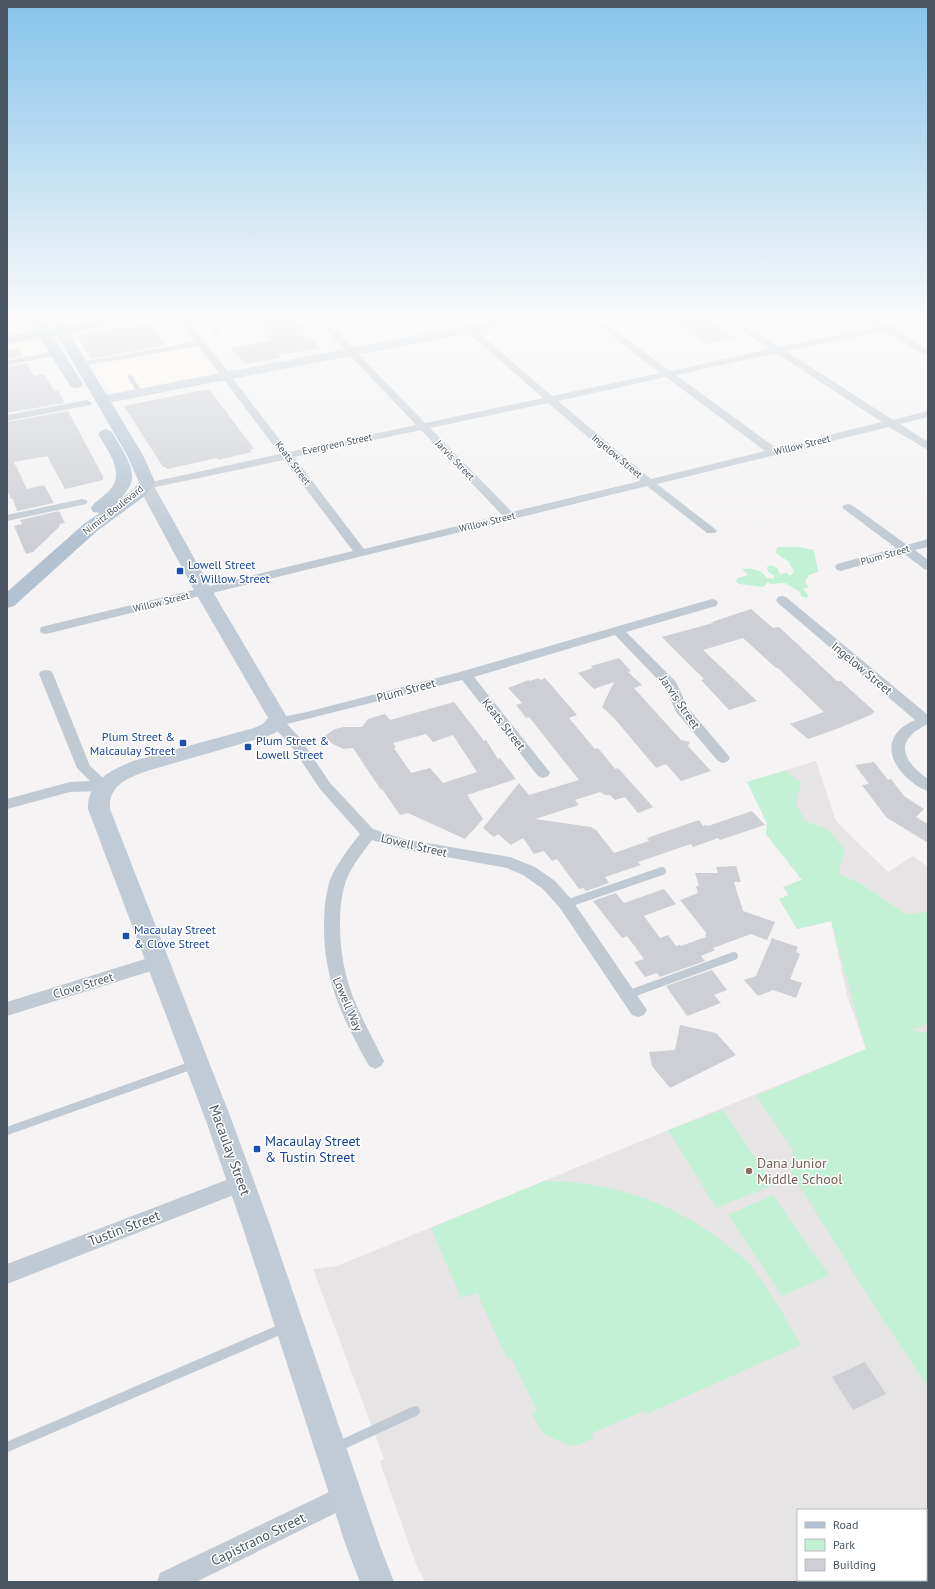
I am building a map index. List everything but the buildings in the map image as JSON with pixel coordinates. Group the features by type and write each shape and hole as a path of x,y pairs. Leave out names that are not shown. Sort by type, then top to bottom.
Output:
{"main road":[{"name":"Nimitz Boulevard","path":"7,602 91,527 133,498 146,486 147,480 141,466 86,390"},
{"name":"Nimitz Boulevard","path":"7,587 115,495 122,486 125,478 125,470 91,390"},
{"path":"123,464 146,486"}],"street":[{"path":"7,418 151,390"},
{"name":"Keats Street","path":"236,390 362,553"},
{"name":"Jarvis Street","path":"387,390 510,516"},
{"name":"Ingelow Street","path":"539,390 648,482 711,531"},
{"name":"Evergreen Street","path":"146,486 591,390"},
{"path":"690,390 774,452"},
{"path":"841,390 928,447"},
{"name":"Willow Street","path":"46,630 928,414"},
{"name":"Lowell Street","path":"146,486 204,592 277,716 276,722 295,741 325,786 368,833 402,844 510,863 538,876 549,885 566,904 638,1010"},
{"path":"7,518 82,502"},
{"path":"848,507 928,566"},
{"name":"Plum Street","path":"841,567 928,543"},
{"name":"Ingelow Street","path":"782,600 926,720"},
{"name":"Plum Street","path":"102,798 118,776 135,768 261,732 270,728 276,722 307,716 465,675 712,603"},
{"name":"Jarvis Street","path":"618,631 671,685 681,709 723,758"},
{"name":"Macaulay Street","path":"46,674 84,768 102,798 158,962 198,1063 242,1183 346,1496 377,1582"},
{"name":"Keats Street","path":"465,675 543,773"},
{"path":"926,720 913,725 904,732 899,741 898,749 899,756 906,768 928,786"},
{"path":"7,804 70,787 102,798"},
{"name":"Lowell Way","path":"368,833 345,866 338,880 332,916 332,950 337,983 358,1030 375,1060"},
{"name":"Clove Street","path":"7,1009 158,962"},
{"name":"Tustin Street","path":"7,1274 242,1183"},
{"name":"Capistrano Street","path":"170,1582 346,1496"}],"lane":[{"path":"566,904 662,871"},
{"path":"627,995 734,956"},
{"path":"7,1131 198,1063"},
{"path":"7,1447 290,1326"},
{"path":"331,1449 414,1411"}],"shaded area":[{"path":"109,390 126,390 111,393"},
{"name":"Dana Junior Middle School","path":"816,761 836,821 888,872 913,856 928,867 928,1582 425,1582 416,1564 380,1462 384,1459 313,1269 337,1266 866,1049 847,995 831,921 797,929 779,899 789,895 783,887 802,880 766,834 767,823 747,782"}],"green space":[{"path":"777,547 798,547 814,550 818,572 809,575 805,582 809,587 803,589 809,596 806,598 801,596 800,592 785,583 771,584 768,582 763,587 739,584 736,582 737,578 748,575 742,569 745,568 759,571 766,578 773,579 775,576 768,572 767,567 771,565 777,568 780,574 787,573 790,576 794,572 789,562 776,553"},
{"path":"784,771 801,782 796,804 805,821 829,830 845,850 838,874 860,883 906,914 928,912 928,1023 912,1030 928,1033 928,1387 881,1317 789,1169 793,1150 756,1096 866,1049 831,921 797,929 779,899 789,895 783,887 802,880 766,834 767,823 747,782"},
{"path":"723,1110 773,1185 716,1208 668,1130"},
{"path":"544,1181 594,1185 618,1190 664,1206 707,1230 738,1253 751,1266 773,1297 801,1345 647,1414 644,1411 592,1433 594,1438 578,1445 569,1445 543,1434 532,1414 537,1411 511,1358 507,1359 477,1293 461,1298 431,1228"},
{"path":"773,1195 829,1275 782,1296 728,1215"}],"place":[{"name":"Lowell Street & Willow Street","path":"180,571"},
{"name":"Plum Street & Malcaulay Street","path":"183,743"},
{"name":"Plum Street & Lowell Street","path":"248,747"},
{"name":"Macaulay Street & Clove Street","path":"126,936"},
{"name":"Macaulay Street & Tustin Street","path":"257,1149"},
{"name":"Dana Junior Middle School","path":"749,1171"}]}
